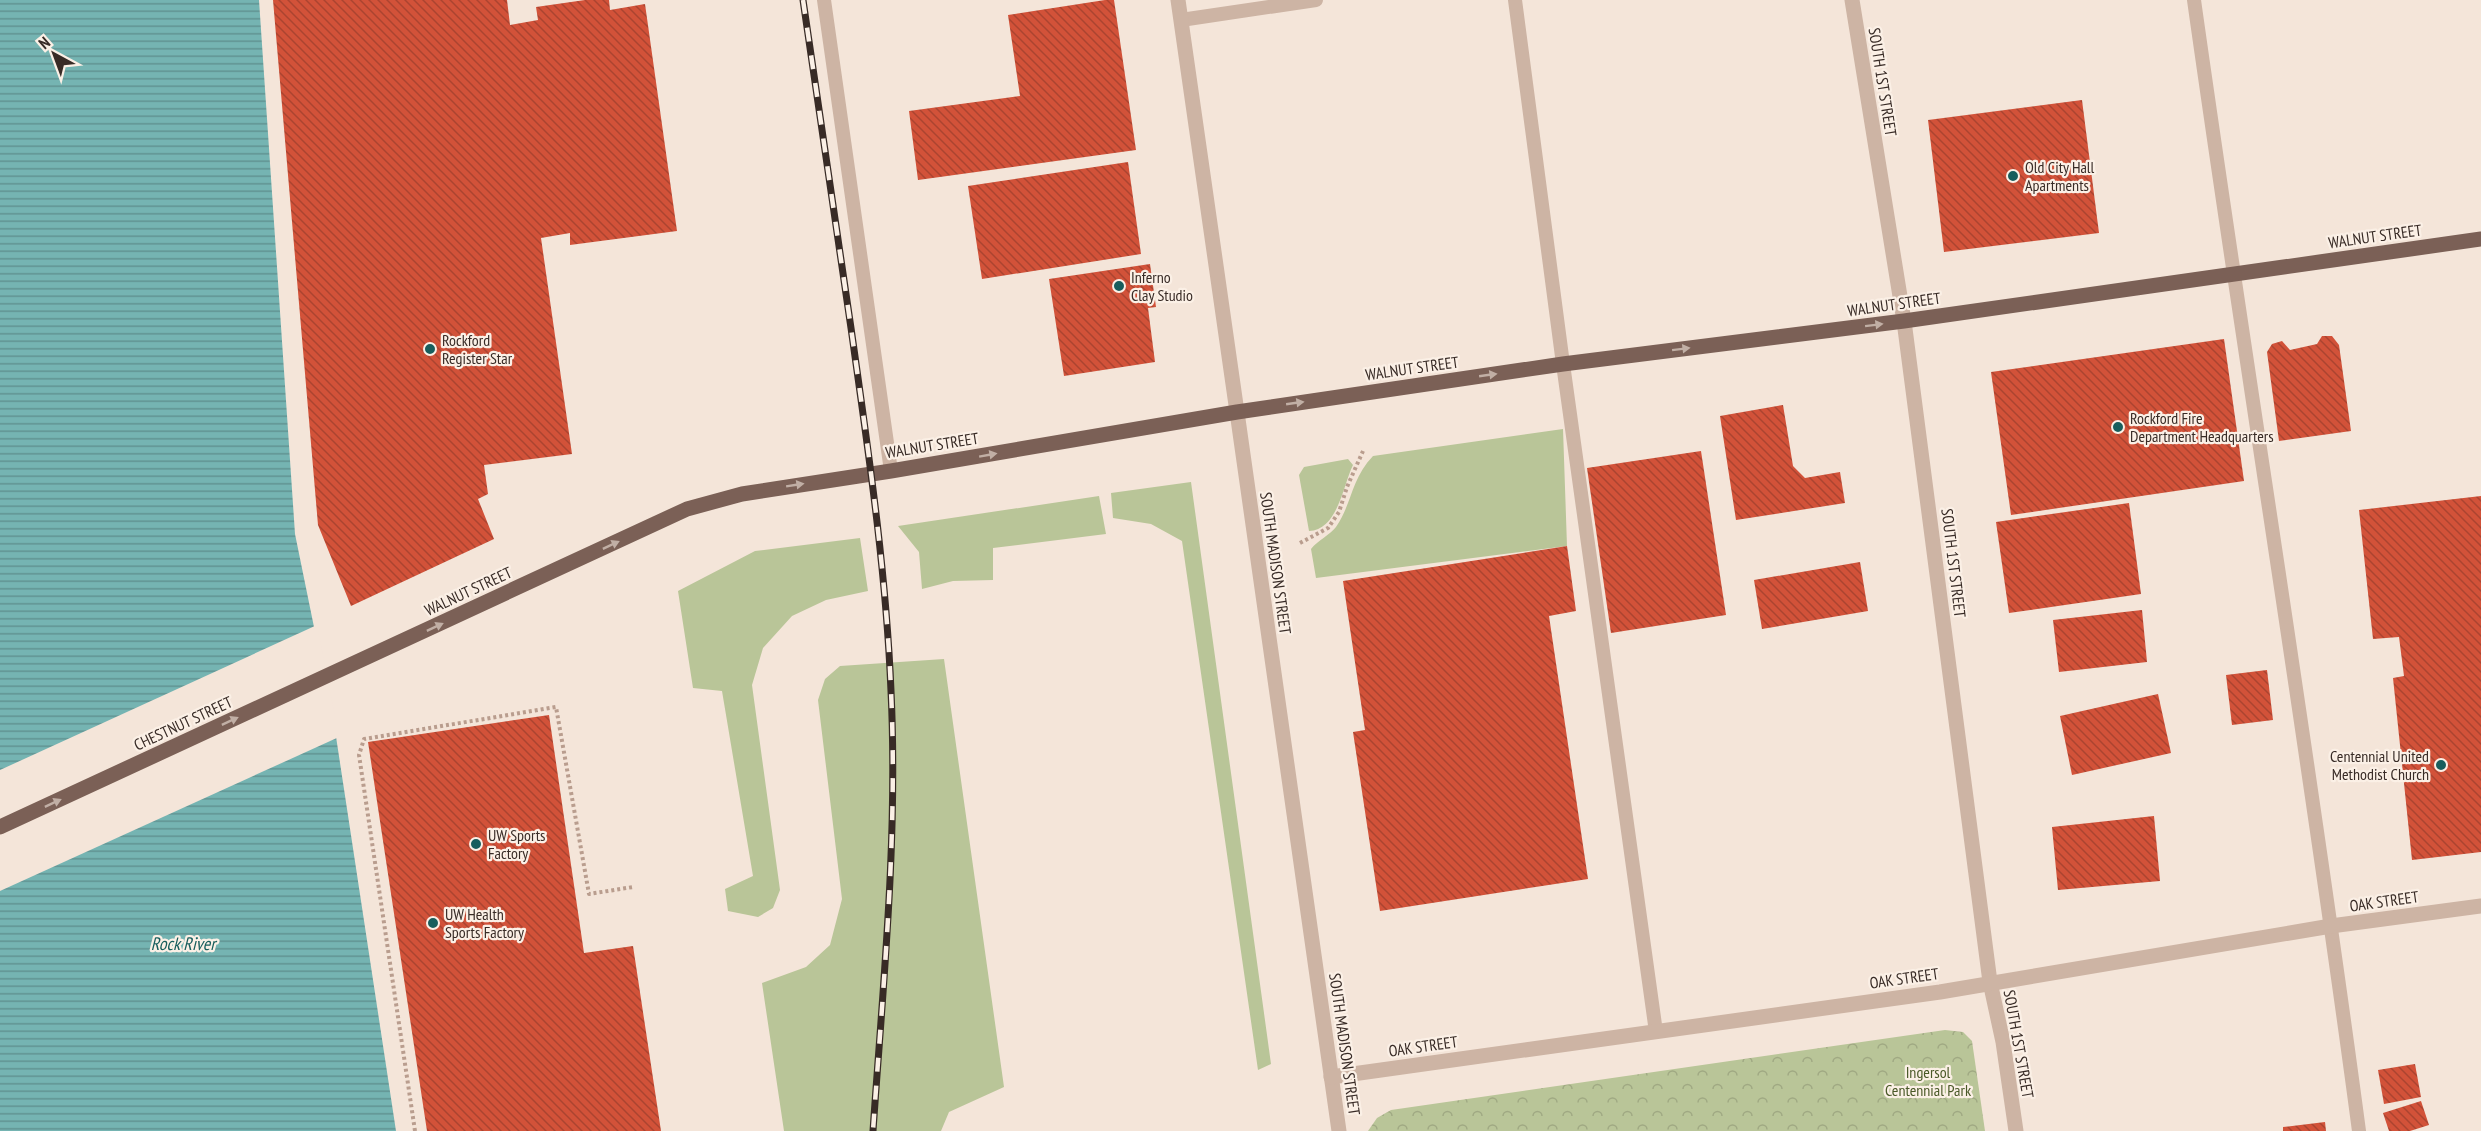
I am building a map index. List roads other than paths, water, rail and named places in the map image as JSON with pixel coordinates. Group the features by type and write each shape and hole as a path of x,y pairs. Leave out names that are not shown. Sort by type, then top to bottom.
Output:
{"main road":[{"name":"WALNUT STREET","path":"382,652 687,509 742,494 1237,412 1563,364 1904,321 2481,239"},
{"name":"CHESTNUT STREET","path":"0,827 382,652"}],"street":[{"name":"SOUTH MADISON STREET","path":"1178,0 1339,1131"},
{"name":"SOUTH 1ST STREET","path":"1852,0 1904,321 1990,982 2003,1042 2016,1131"},
{"name":"OAK STREET","path":"1331,1077 1940,992 2331,926 2481,906"}],"lane":[{"path":"824,0 891,471"},
{"path":"1181,20 1316,0"},
{"path":"1515,0 1656,1032"},
{"path":"2194,0 2232,274 2331,926 2359,1131"}],"water":[{"name":"Rock River","path":"0,0 259,0 295,534 335,730 396,1131 0,1131"}],"railway":[{"path":"803,0 870,464 889,645 893,801 885,966 873,1131"}],"place":[{"name":"Old City Hall Apartments","path":"2013,176"},
{"name":"Inferno Clay Studio","path":"1119,286"},
{"name":"Rockford Register Star","path":"430,349"},
{"name":"Rockford Fire Department Headquarters","path":"2118,427"},
{"name":"Centennial United Methodist Church","path":"2441,765"},
{"name":"UW Sports Factory","path":"476,844"},
{"name":"UW Health Sports Factory","path":"433,923"}],"park label":[{"name":"Ingersol Centennial Park","path":"1928,1081"}]}
